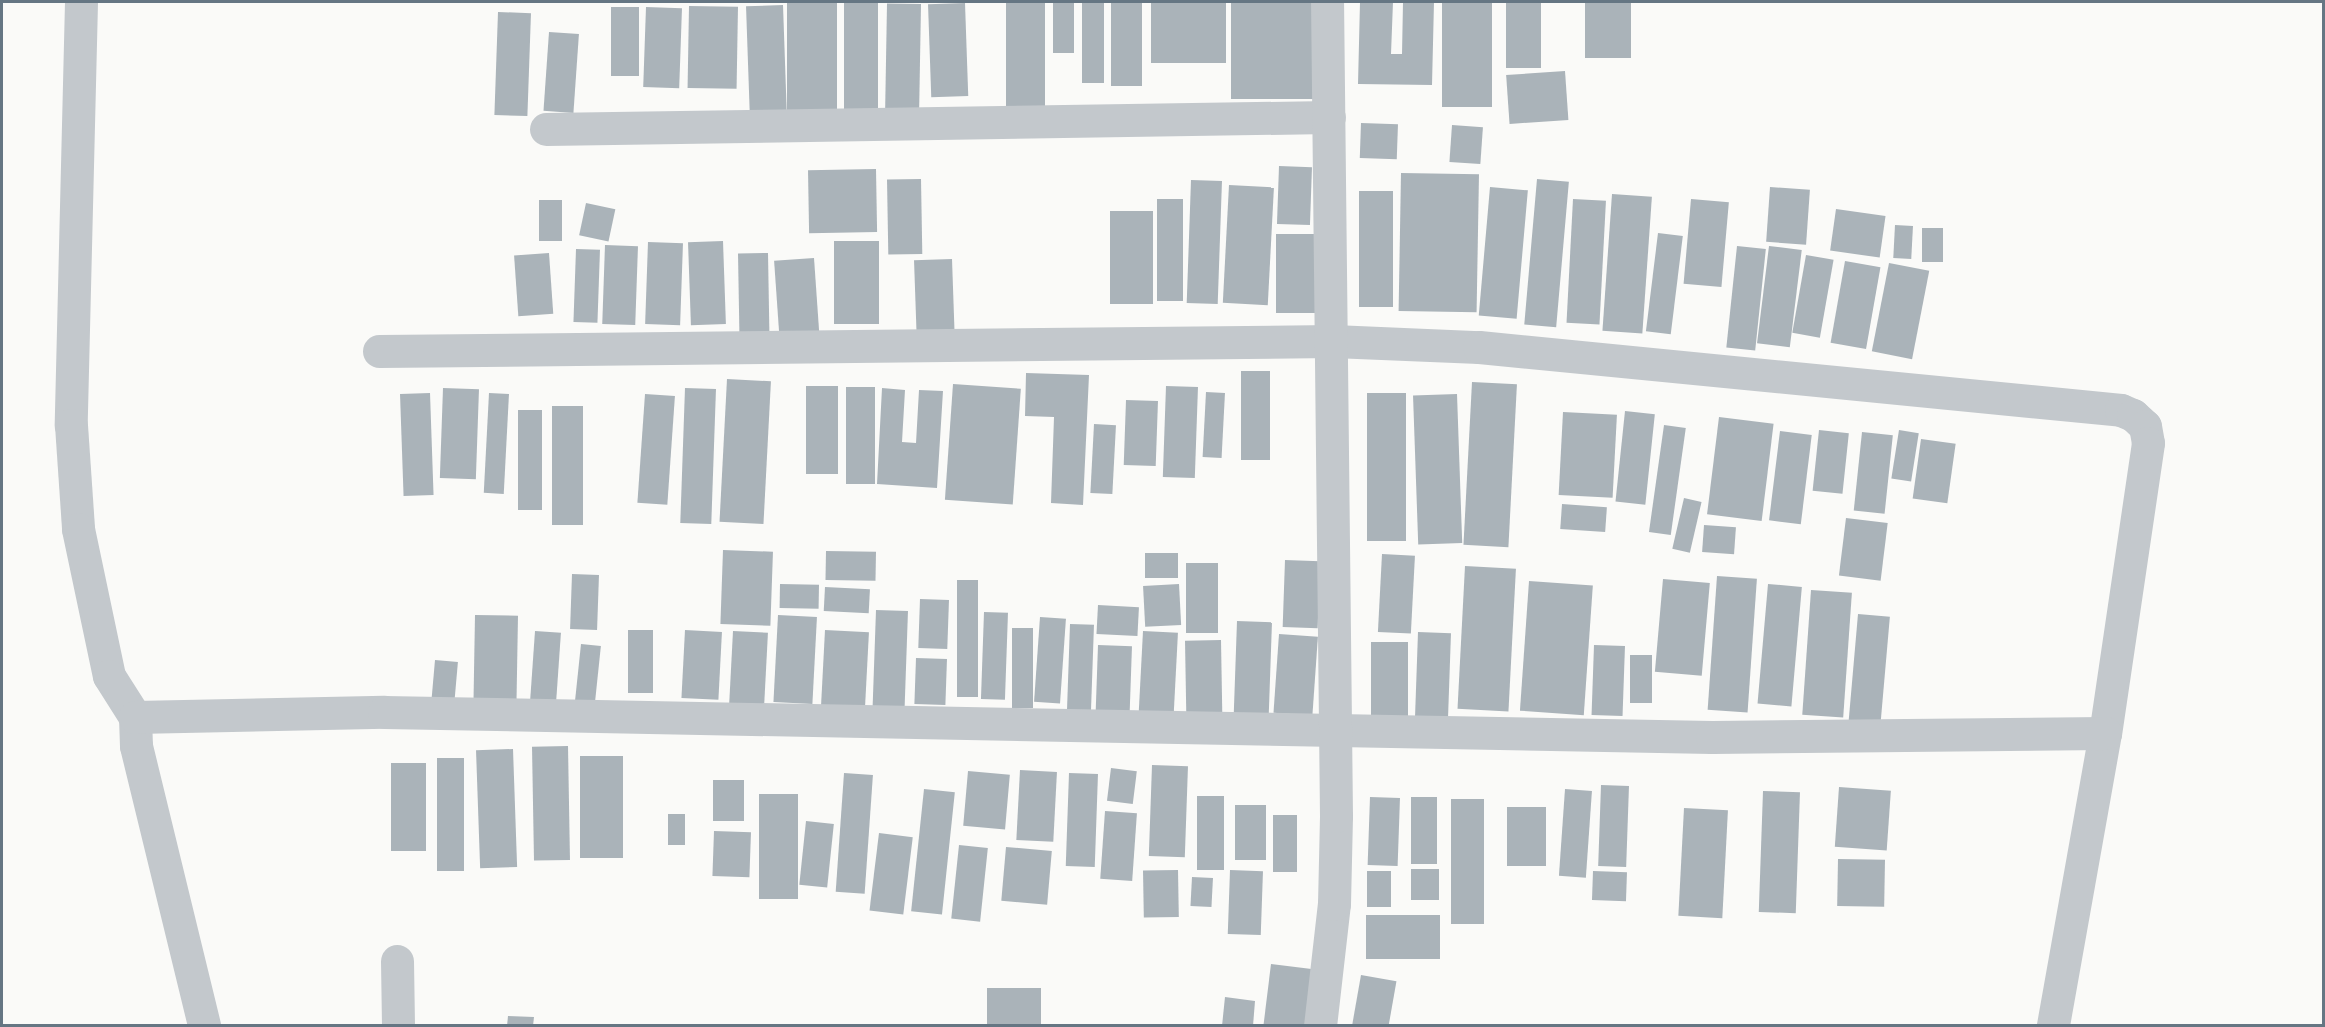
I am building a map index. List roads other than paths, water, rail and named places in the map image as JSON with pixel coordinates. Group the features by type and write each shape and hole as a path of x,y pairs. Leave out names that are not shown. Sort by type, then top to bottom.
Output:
{"street":[{"path":"81,2 71,425 77,517 109,676 135,717 136,746 204,1026"},
{"path":"1320,1026 1334,904 1333,341 1327,2"},
{"path":"546,129 1329,117"},
{"path":"379,351 1333,341 1479,346 2121,410 2133,415 2145,426 2148,443 2105,733 2053,1026"},
{"path":"135,717 384,712 1712,737 2105,733"},
{"path":"397,961 398,1026"}]}
